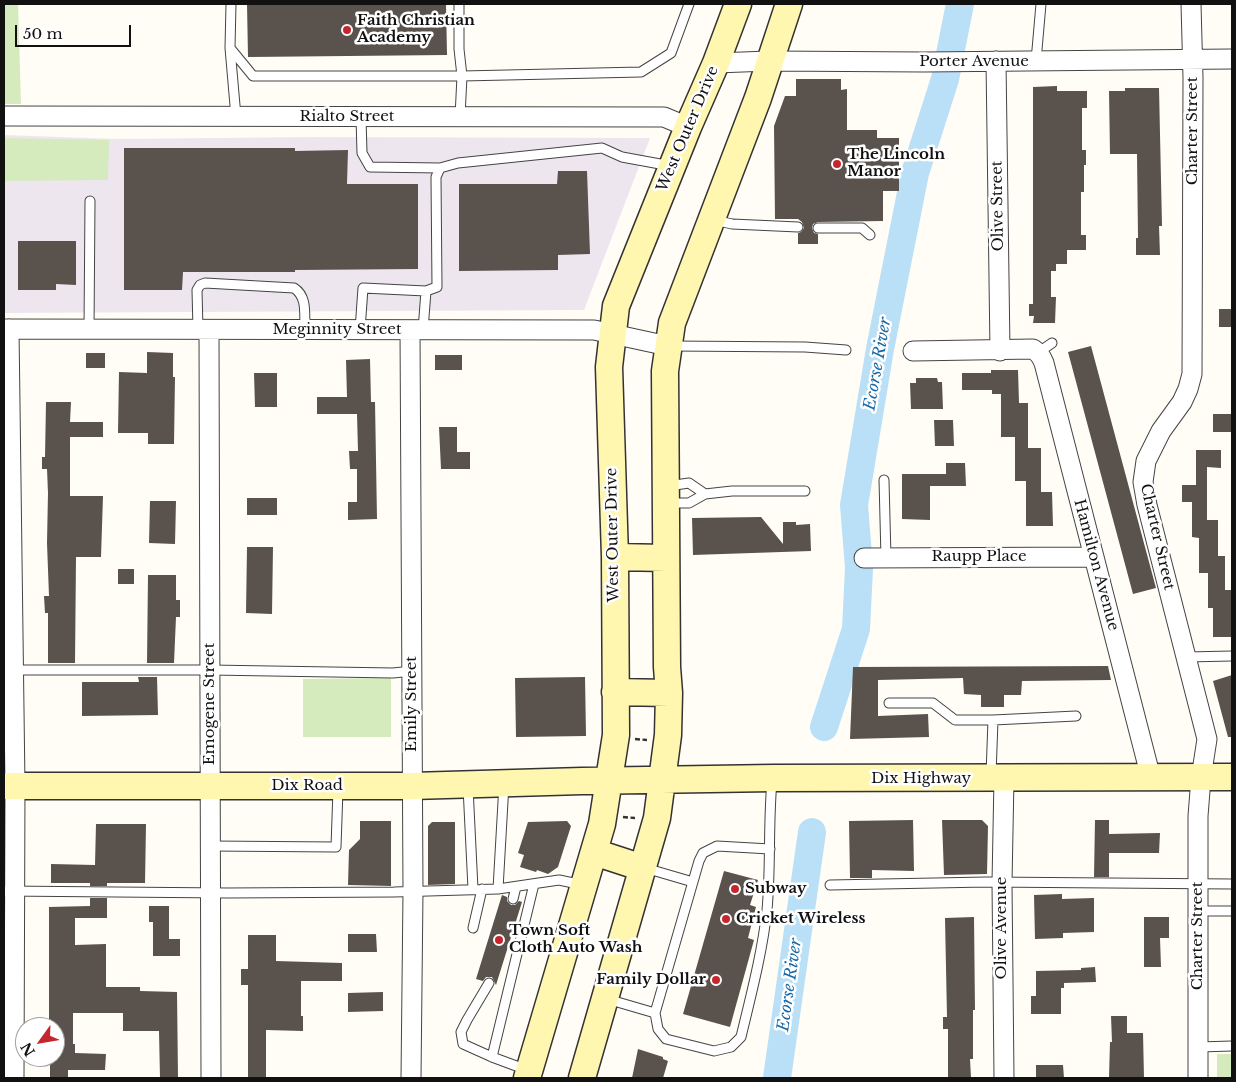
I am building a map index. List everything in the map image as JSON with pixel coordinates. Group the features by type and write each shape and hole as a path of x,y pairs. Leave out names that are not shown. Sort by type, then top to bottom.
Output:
{"main road":[{"name":"West Outer Drive","path":"528,1075 602,824 616,735 615,557 609,367 616,306 688,127 716,63 738,4"},
{"path":"582,1078 657,818 668,735 666,371 672,323 758,98 789,4"},
{"path":"615,557 666,558"},
{"path":"615,692 669,693"},
{"name":"Dix Highway","path":"609,781 773,778 1232,777"},
{"name":"Dix Road","path":"9,786 412,786 609,781"},
{"path":"594,852 643,868"}],"street":[{"name":"Charter Street","path":"1191,4 1192,374 1182,402 1153,444 1146,461 1143,482 1147,505 1207,739 1198,816 1198,1078"},
{"name":"Porter Avenue","path":"716,63 769,61 1036,62 1232,59"},
{"name":"Olive Street","path":"996,61 1000,350"},
{"name":"Rialto Street","path":"4,116 664,117 688,127"},
{"path":"6,329 9,891 14,1078"},
{"name":"Meginnity Street","path":"6,329 594,330 668,346"},
{"name":"Emogene Street","path":"203,330 210,670 211,1078"},
{"name":"Emily Street","path":"411,1078 413,891 412,671 416,330"},
{"name":"Hamilton Avenue","path":"1000,350 1045,347 1044,363 1151,778"},
{"path":"913,351 1000,350"},
{"name":"Raupp Place","path":"864,558 1094,557"},
{"name":"Olive Avenue","path":"997,778 1002,883 1004,1078"}],"lane":[{"path":"231,4 230,48 236,116"},
{"path":"460,4 459,48 462,76 460,117"},
{"path":"230,48 253,76 462,76 641,72 671,53 689,4"},
{"path":"1036,62 1041,4"},
{"path":"361,117 362,153 370,167 440,168 458,163 602,148 622,157 672,166"},
{"path":"360,330 362,288 426,291 437,287 436,177 440,168"},
{"path":"89,329 90,201"},
{"path":"712,220 732,224 798,227"},
{"path":"818,228 862,228 870,235"},
{"path":"203,330 197,290 204,283 294,288 304,298 305,330"},
{"path":"416,330 426,291"},
{"path":"668,346 805,347 846,350"},
{"path":"884,480 886,558"},
{"path":"666,494 689,483 705,494"},
{"path":"666,494 689,503 705,494 732,491 805,491"},
{"path":"1186,657 1232,656"},
{"path":"8,670 210,670 394,673 412,671"},
{"path":"889,703 933,702 955,720 1076,716"},
{"path":"993,720 997,778"},
{"path":"770,849 717,846 703,853 699,861 655,1012 658,1029 666,1038 714,1051 731,1046 741,1037 760,957 767,910 770,849 769,818 773,778"},
{"path":"498,889 504,784"},
{"path":"468,785 477,889 473,928"},
{"path":"210,846 336,847 338,786"},
{"path":"643,868 693,882"},
{"path":"9,891 210,893 413,891 498,889 559,880 585,885"},
{"path":"830,885 1002,883 1232,884"},
{"path":"492,1057 534,884"},
{"path":"513,898 516,887"},
{"path":"1198,912 1232,911"},
{"path":"489,983 478,999 462,1032 463,1044 528,1075"},
{"path":"605,998 655,1012"},
{"path":"1198,1047 1232,1046"}],"path":[{"path":"634,739 651,740"},
{"path":"617,817 641,818"}],"shaded area":[{"path":"4,135 117,139 311,137 650,138 584,310 4,313"}],"green space":[{"path":"4,4 18,4 21,104 4,104"},
{"path":"4,138 109,140 108,180 5,181"},
{"path":"391,678 391,737 303,737 303,679"},
{"path":"1217,1054 1232,1054 1232,1078 1217,1078"}],"building":[{"name":"Faith Christian Academy","path":"247,4 446,4 447,55 248,57"},
{"name":"The Lincoln Manor","path":"796,79 841,79 841,90 847,89 847,130 877,130 877,138 899,138 899,191 883,191 883,221 818,222 813,224 812,228 814,233 818,234 818,244 798,244 798,233 804,228 802,222 798,219 775,219 774,126 785,96 796,96"},
{"path":"1057,86 1057,91 1087,91 1087,108 1082,108 1082,150 1086,150 1086,165 1084,165 1084,192 1081,192 1081,235 1086,235 1086,250 1067,250 1067,264 1056,264 1056,271 1051,271 1051,297 1056,297 1055,323 1033,323 1034,316 1029,316 1029,304 1033,304 1033,87"},
{"path":"1125,88 1159,88 1162,226 1159,226 1160,255 1136,255 1136,238 1138,238 1137,154 1110,154 1109,91 1125,91"},
{"path":"124,148 295,148 295,151 348,150 347,184 418,184 418,269 183,272 182,290 124,290"},
{"path":"558,171 587,171 590,254 558,255 558,270 459,271 459,184 557,184"},
{"path":"18,241 76,241 76,285 56,284 56,290 18,290"},
{"path":"1219,309 1232,309 1232,327 1219,327"},
{"path":"1091,346 1156,588 1133,594 1068,352"},
{"path":"147,352 173,353 173,377 175,377 174,444 148,444 148,433 118,433 119,372 147,373"},
{"path":"86,353 105,353 105,368 86,368"},
{"path":"435,355 462,355 462,370 435,370"},
{"path":"370,359 371,402 375,402 377,519 348,520 348,502 357,502 357,469 350,469 349,451 358,451 357,414 317,414 317,397 347,397 346,360"},
{"path":"991,370 1018,370 1019,403 1028,403 1028,448 1041,448 1041,492 1052,492 1053,526 1026,526 1026,481 1015,481 1015,437 1001,437 1001,394 992,394 992,390 962,390 962,373 991,373"},
{"path":"254,373 277,373 277,407 255,407"},
{"path":"916,378 937,378 938,382 942,382 943,409 911,409 910,383 916,383"},
{"path":"46,402 71,402 70,422 103,422 103,437 70,437 70,496 103,496 101,557 76,557 75,663 48,663 48,613 45,613 44,596 49,596 48,493 47,469 42,469 42,457 45,457"},
{"path":"1213,414 1232,414 1232,432 1213,432"},
{"path":"934,420 953,420 954,446 935,446"},
{"path":"439,427 457,427 457,452 470,452 470,469 441,469"},
{"path":"1196,450 1221,450 1221,468 1207,467 1207,520 1218,520 1218,556 1225,556 1225,590 1232,590 1232,637 1213,637 1213,608 1208,608 1208,573 1199,573 1199,538 1192,537 1192,502 1182,502 1182,485 1196,485"},
{"path":"946,463 965,463 966,486 930,486 930,520 902,519 902,474 946,474"},
{"path":"247,498 277,498 277,515 247,515"},
{"path":"150,501 176,501 175,544 149,543"},
{"path":"761,517 783,544 783,522 796,522 796,525 810,524 811,551 693,555 692,518"},
{"path":"247,547 273,547 272,614 246,613"},
{"path":"118,569 134,569 134,584 118,584"},
{"path":"148,575 176,575 176,600 180,600 180,617 176,617 174,663 147,663"},
{"path":"1108,666 1111,680 1022,681 1021,695 1004,695 1004,707 981,707 981,695 964,694 963,678 878,680 878,716 928,714 929,737 850,739 853,667"},
{"path":"1232,675 1232,737 1228,737 1213,681"},
{"path":"138,677 157,677 158,715 82,716 82,682 139,682"},
{"path":"585,677 586,736 516,737 515,678"},
{"path":"913,820 914,871 872,870 872,878 850,878 849,821"},
{"path":"942,820 982,820 988,826 987,874 944,875"},
{"path":"1095,820 1109,820 1109,834 1160,833 1159,853 1109,853 1109,877 1094,877"},
{"path":"360,821 391,821 391,886 348,885 349,850 360,839"},
{"path":"567,821 571,826 558,867 548,874 520,867 524,855 518,853 528,822"},
{"path":"432,822 455,822 455,884 428,885 428,826"},
{"path":"96,824 146,824 145,883 107,883 107,886 90,886 90,883 51,883 51,864 95,865"},
{"path":"724,871 758,880 750,905 756,907 748,938 754,940 730,1027 683,1014"},
{"path":"1062,894 1062,899 1094,898 1094,932 1063,933 1063,938 1035,939 1034,895"},
{"name":"Town Soft Cloth Auto Wash","path":"502,895 507,897 507,901 511,905 515,905 519,901 522,902 496,985 492,977 486,977 483,981 476,979"},
{"path":"90,898 107,898 107,918 75,918 75,945 106,944 106,987 140,987 140,991 177,992 178,1078 160,1078 159,1031 123,1031 123,1013 73,1013 73,1044 75,1044 75,1053 106,1054 105,1070 68,1070 68,1078 50,1078 50,1067 65,1067 65,1017 49,1017 49,907 90,906"},
{"path":"149,906 169,906 169,939 180,939 180,956 153,956 153,922 149,922"},
{"path":"974,917 975,1010 973,1010 973,1059 970,1059 971,1078 948,1078 948,1029 943,1029 943,1017 947,1017 945,918"},
{"path":"1144,917 1169,917 1169,938 1160,938 1161,967 1144,967"},
{"path":"348,934 376,934 377,952 348,952"},
{"path":"248,935 276,935 276,961 342,963 342,981 301,981 303,1031 266,1030 266,1078 248,1078 248,985 241,985 241,969 248,969"},
{"path":"1095,967 1096,982 1064,983 1064,988 1061,988 1061,1014 1031,1014 1031,996 1036,996 1036,971 1081,970 1081,968"},
{"path":"383,992 383,1011 348,1012 348,993"},
{"path":"1111,1016 1127,1016 1127,1033 1143,1033 1144,1078 1109,1078 1110,1042 1112,1042"},
{"path":"638,1049 663,1057 663,1059 668,1061 663,1078 632,1078"},
{"path":"1036,1065 1063,1065 1064,1078 1036,1078"}],"waterway":[{"name":"Ecorse River","path":"824,727 856,629 859,568 854,505 880,349 915,173 945,79 960,4"},
{"name":"Ecorse River","path":"777,1078 812,832"}],"place":[{"name":"Faith Christian Academy","path":"347,30"},
{"name":"The Lincoln Manor","path":"837,164"},
{"name":"Subway","path":"735,889"},
{"name":"Cricket Wireless","path":"726,919"},
{"name":"Town Soft Cloth Auto Wash","path":"499,940"},
{"name":"Family Dollar","path":"716,980"}]}
